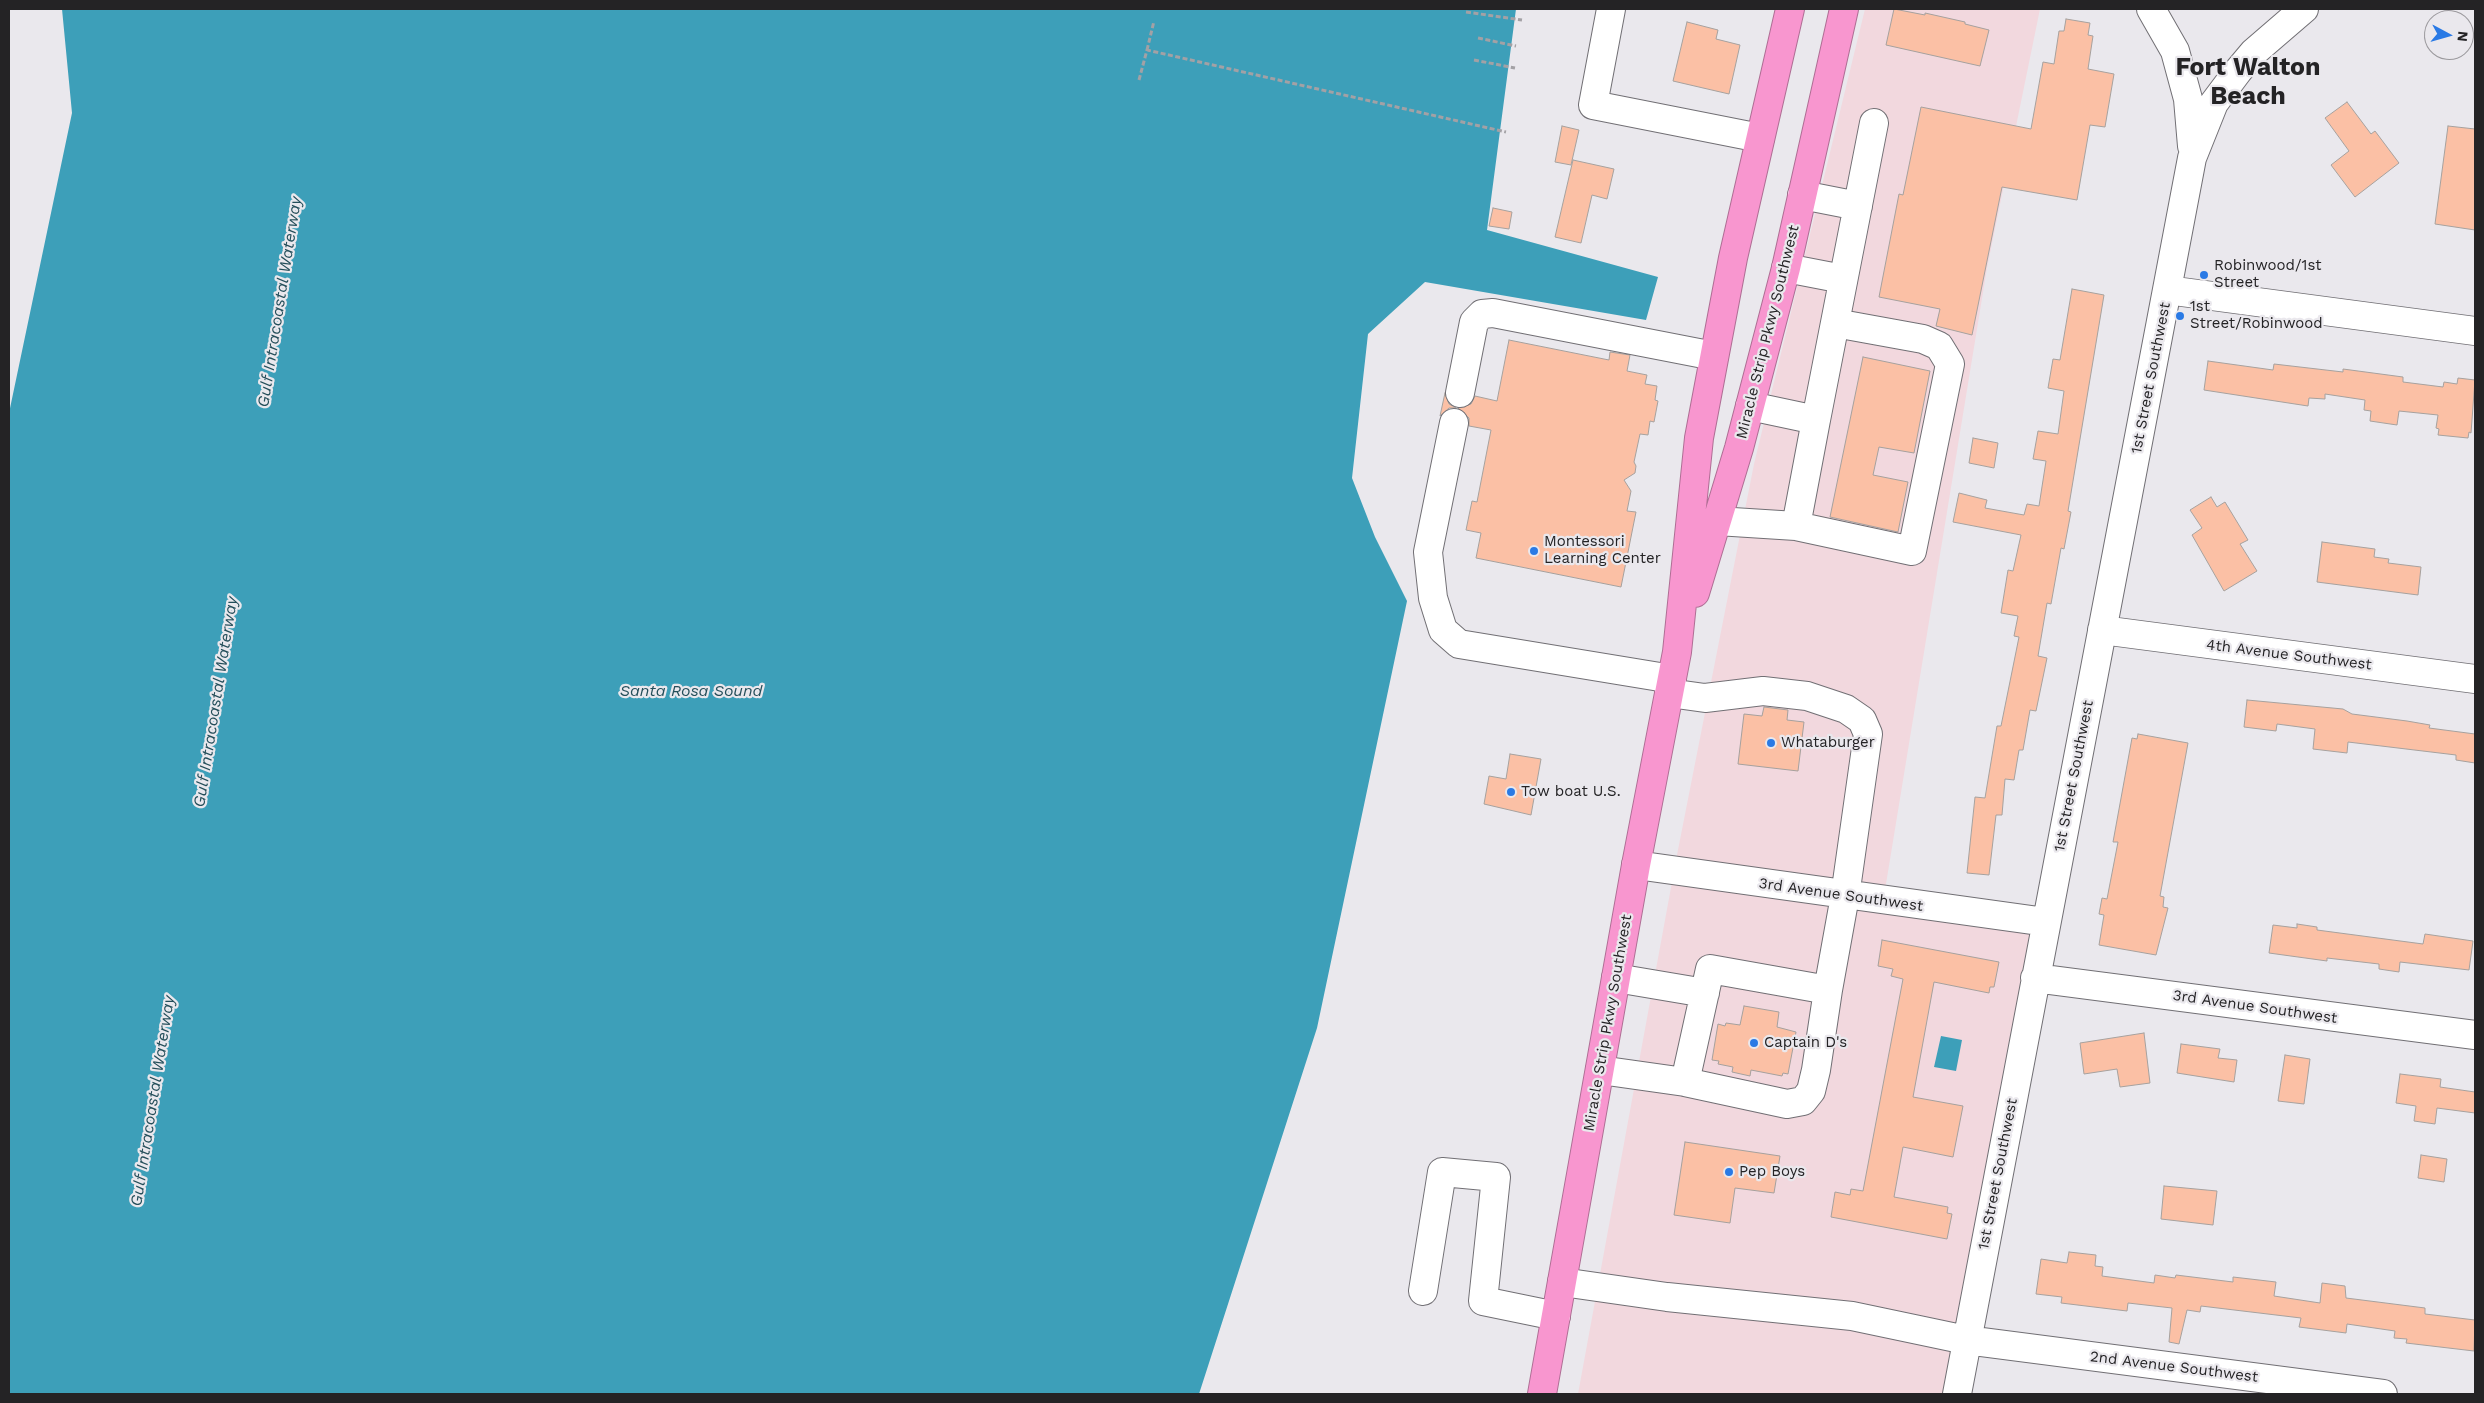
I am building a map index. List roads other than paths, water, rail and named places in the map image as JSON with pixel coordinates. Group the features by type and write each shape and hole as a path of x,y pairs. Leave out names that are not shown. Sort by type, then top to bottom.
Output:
{"highway":[{"name":"Miracle Strip Pkwy Southwest","path":"1542,1394 1636,865 1677,652 1699,438 1733,258 1790,9"},
{"name":"Miracle Strip Pkwy Southwest","path":"1677,652 1750,406 1786,268 1844,9"}],"street":[{"path":"1611,9 1593,105 1760,138"},
{"name":"1st Street Southwest","path":"2151,9 2175,51 2188,99 2192,158"},
{"name":"1st Street Southwest","path":"1957,1394 2192,158 2214,103 2238,71 2254,52 2304,9"},
{"path":"1796,526 1874,124"},
{"path":"1802,195 1858,206"},
{"path":"1786,268 1843,279"},
{"path":"2168,290 2475,331"},
{"path":"1460,393 1474,322 1482,314 1493,313 1714,356"},
{"path":"1717,521 1796,526 1912,551 1950,364 1939,346 1923,339 1835,323"},
{"path":"1750,406 1816,420"},
{"path":"1454,423 1428,552 1433,598 1443,630 1459,644 1671,686 1705,698 1763,691 1807,696 1846,709 1862,720 1868,734 1845,896 1811,1091 1803,1101 1787,1104 1685,1082 1600,1070"},
{"name":"4th Avenue Southwest","path":"2102,630 2475,679"},
{"name":"3rd Avenue Southwest","path":"1636,865 1845,896 2046,922"},
{"path":"1685,1082 1710,969 1828,990"},
{"path":"1616,978 1705,993"},
{"name":"3rd Avenue Southwest","path":"2035,978 2475,1036"},
{"path":"1423,1291 1442,1172 1496,1177 1483,1301 1556,1316"},
{"name":"2nd Avenue Southwest","path":"1562,1282 1657,1296 1852,1316 1966,1340 2383,1394"}],"water":[{"name":"Santa Rosa Sound","path":"62,9 1516,9 1487,230 1658,277 1646,320 1425,282 1368,334 1352,478 1375,537 1407,601 1317,1028 1199,1394 9,1394 9,413 72,113"},
{"path":"1941,1036 1962,1040 1956,1071 1934,1067"}],"place":[{"name":"Robinwood/1st Street","path":"2204,275"},
{"name":"1st Street/Robinwood","path":"2180,316"},
{"name":"Montessori Learning Center","path":"1534,551"},
{"name":"Whataburger","path":"1771,743"},
{"name":"Tow boat U.S.","path":"1511,792"},
{"name":"Captain D's","path":"1754,1043"},
{"name":"Pep Boys","path":"1729,1172"}],"district":[{"name":"Fort Walton Beach","path":"2248,82"}],"water label":[{"name":"Gulf Intracoastal Waterway","path":"280,302"},
{"name":"Gulf Intracoastal Waterway","path":"216,702"},
{"name":"Gulf Intracoastal Waterway","path":"153,1101"}]}
